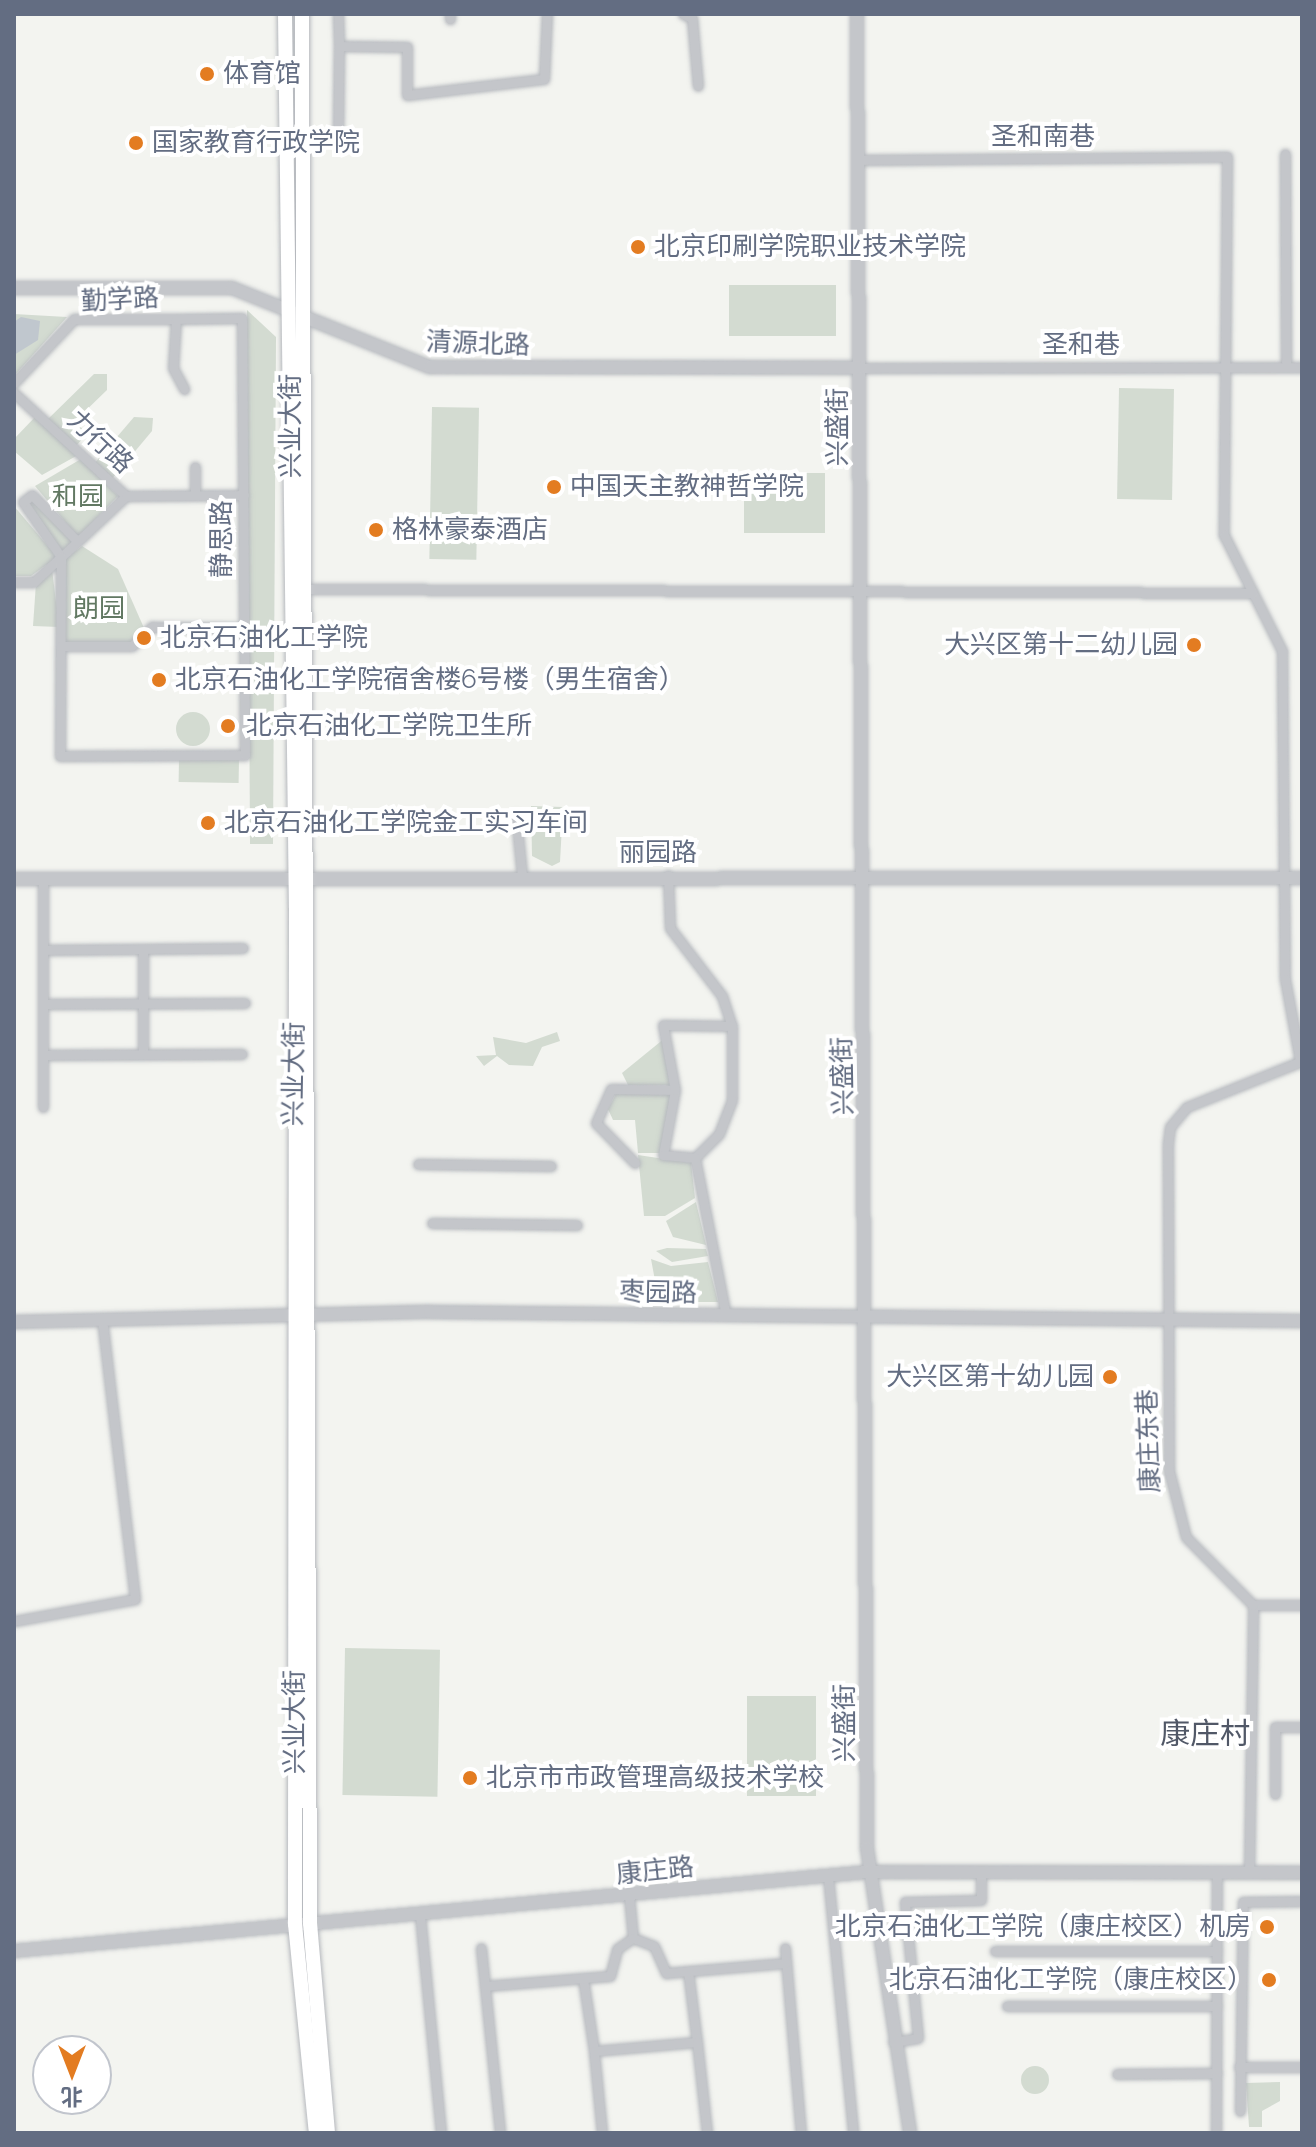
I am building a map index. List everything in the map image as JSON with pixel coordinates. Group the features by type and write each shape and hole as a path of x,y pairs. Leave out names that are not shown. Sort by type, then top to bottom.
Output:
{"main road":[{"name":"兴业大街","path":"285,14 301,880"},
{"name":"兴业大街","path":"302,14 306,316 297,1314 302,1924 316,2133"},
{"name":"兴业大街","path":"302,1924 328,2133"}],"street":[{"path":"338,14 338,130"},
{"path":"339,46 407,47 407,95 544,79 547,14"},
{"path":"683,14 692,18 698,86"},
{"name":"兴盛街","path":"857,14 868,1872 910,2133"},
{"path":"1285,154 1286,367"},
{"name":"圣和南巷","path":"859,160 1227,157 1224,367"},
{"name":"清源北路","path":"14,288 213,286 290,308 430,367 860,368"},
{"name":"静思路","path":"61,646 60,756 245,755 242,318 176,319"},
{"name":"勤学路","path":"14,383 74,319 176,319 173,368 184,389"},
{"path":"1224,367 1224,535 1282,651 1285,979 1301,1061"},
{"name":"圣和巷","path":"860,368 1302,367"},
{"name":"力行路","path":"14,393 126,496 34,582 14,582"},
{"path":"195,467 195,495"},
{"path":"77,541 32,495 18,502 61,557 61,646 132,646 152,627 245,628"},
{"path":"126,496 244,495"},
{"path":"304,589 1253,593"},
{"path":"516,816 522,875"},
{"name":"丽园路","path":"14,879 301,880 522,875 1302,878"},
{"path":"668,875 670,928 722,996 732,1026 732,1100 719,1134 695,1158"},
{"path":"43,878 43,1107"},
{"path":"43,950 243,948"},
{"path":"143,949 143,1054"},
{"path":"43,1004 245,1003"},
{"path":"695,1158 663,1155 675,1090 663,1025 732,1026"},
{"path":"43,1055 242,1054"},
{"name":"康庄东巷","path":"1253,1605 1203,1559 1174,1507 1168,1321 1170,1127 1187,1107 1301,1061"},
{"path":"635,1163 596,1123 611,1089 675,1090"},
{"path":"695,1158 726,1316"},
{"path":"418,1164 551,1166"},
{"path":"432,1223 577,1225"},
{"name":"枣园路","path":"14,1322 297,1314 1302,1321"},
{"path":"14,1621 135,1599 102,1318"},
{"path":"1249,1873 1253,1605 1302,1605"},
{"path":"1275,1794 1275,1727 1302,1727"},
{"name":"康庄路","path":"14,1951 868,1872 1302,1873"},
{"path":"893,2042 918,2038 905,1902 981,1900 981,1873"},
{"path":"1216,2133 1217,1873"},
{"path":"828,1876 853,2133"},
{"path":"629,1896 633,1938"},
{"path":"1240,2111 1243,1902 1302,1901"},
{"path":"420,1915 441,2133"},
{"path":"633,1938 654,1946 666,1973 786,1963"},
{"path":"485,1986 610,1976 617,1949 633,1938"},
{"path":"481,1948 500,2133"},
{"path":"785,1948 801,2133"},
{"path":"995,1951 1217,1951"},
{"path":"688,1971 707,2133"},
{"path":"583,1978 602,2133"},
{"path":"1007,2006 1217,2006"},
{"path":"594,2051 697,2042"},
{"path":"1239,2067 1302,2067"},
{"path":"1117,2074 1217,2073"}],"green space":[{"path":"729,285 836,285 836,336 729,336"},
{"path":"247,310 276,337 273,844 250,844"},
{"path":"14,314 67,317 14,376"},
{"path":"94,374 107,374 107,390 75,421 87,434 75,447 47,420"},
{"path":"1119,388 1174,389 1172,500 1117,499"},
{"path":"432,407 479,408 476,560 429,559"},
{"path":"35,417 78,455 42,475 14,451 14,439"},
{"path":"134,417 153,418 152,431 111,480 93,465"},
{"name":"和园","path":"81,459 118,496 78,537 35,486"},
{"path":"744,473 825,473 825,533 744,533"},
{"path":"32,495 77,541 61,557 23,502"},
{"path":"14,506 57,557 31,576 14,576"},
{"name":"朗园","path":"82,546 118,569 144,628 131,642 64,643 65,559"},
{"path":"52,569 59,627 33,626 36,583"},
{"path":"193,712 205,717 210,729 205,741 193,746 181,741 176,729 181,717"},
{"path":"179,759 239,760 239,783 179,782"},
{"path":"531,806 563,807 560,862 552,866 532,856"},
{"path":"557,1032 560,1041 542,1047 533,1066 509,1065 497,1056 484,1066 476,1056 496,1055 493,1037 526,1043"},
{"path":"665,1038 673,1085 628,1085 622,1073"},
{"path":"672,1093 661,1153 638,1153 635,1120 613,1120 608,1109 616,1094"},
{"path":"638,1155 691,1163 695,1198 665,1216 644,1216"},
{"path":"696,1202 706,1245 673,1237 666,1221"},
{"path":"667,1248 706,1249 708,1256 672,1262 656,1251"},
{"path":"651,1259 671,1266 708,1262 718,1302 659,1302"},
{"path":"345,1648 440,1650 437,1797 342,1795"},
{"path":"747,1696 816,1696 816,1796 747,1796"},
{"path":"1035,2066 1045,2070 1049,2080 1045,2090 1035,2094 1025,2090 1021,2080 1025,2070"},
{"path":"1280,2082 1280,2101 1262,2111 1262,2127 1249,2127 1246,2083"}],"shaded area":[{"path":"21,317 40,321 38,340 14,355 14,322"}],"place":[{"name":"体育馆","path":"207,74"},
{"name":"国家教育行政学院","path":"136,143"},
{"name":"北京印刷学院职业技术学院","path":"638,247"},
{"name":"中国天主教神哲学院","path":"554,487"},
{"name":"格林豪泰酒店","path":"376,530"},
{"name":"北京石油化工学院","path":"144,638"},
{"name":"大兴区第十二幼儿园","path":"1194,645"},
{"name":"北京石油化工学院宿舍楼6号楼（男生宿舍）","path":"159,680"},
{"name":"北京石油化工学院卫生所","path":"228,726"},
{"name":"北京石油化工学院金工实习车间","path":"208,823"},
{"name":"大兴区第十幼儿园","path":"1110,1377"},
{"name":"北京市市政管理高级技术学校","path":"470,1778"},
{"name":"北京石油化工学院（康庄校区）机房","path":"1267,1927"},
{"name":"北京石油化工学院（康庄校区）","path":"1269,1980"}],"district":[{"name":"康庄村","path":"1205,1734"}]}
